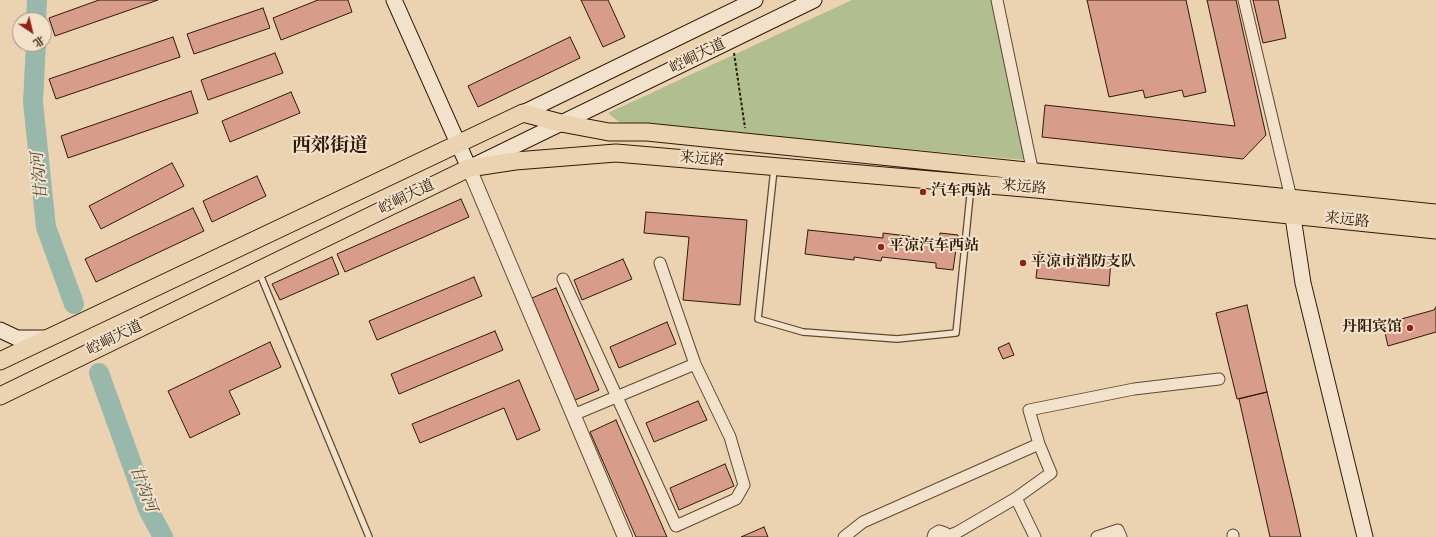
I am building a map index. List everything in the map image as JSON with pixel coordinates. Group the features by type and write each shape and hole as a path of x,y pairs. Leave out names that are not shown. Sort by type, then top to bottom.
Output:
{"main road":[{"path":"394,0 469,168"},
{"name":"崆峒大道","path":"0,361 459,144 755,0"},
{"name":"崆峒大道","path":"0,396 814,0"},
{"name":"来远路","path":"523,113 561,123 609,132 647,132 1436,213"},
{"name":"来远路","path":"469,168 515,161 616,153 1036,189 1436,230"},
{"path":"1291,198 1292,215 1303,283 1365,537"},
{"path":"0,330 17,338 49,338"}],"street":[{"path":"997,0 1036,189"},
{"path":"1244,0 1291,198"},
{"path":"469,168 625,537"},
{"path":"563,279 676,526 736,499 744,485 730,437 695,364 660,263"},
{"path":"573,415 695,364"},
{"path":"933,537 934,534 940,531 945,533 947,536 956,533 1016,498 1051,473 1039,444 1029,410 1134,389 1219,379"},
{"path":"844,537 863,522 1039,444"},
{"path":"1016,498 1035,537"},
{"path":"1097,537 1118,530 1121,537"}],"lane":[{"path":"775,166 758,319 803,332 897,339 956,333 971,184"},
{"path":"258,270 369,537"}],"path":[{"path":"732,40 747,142"}],"green space":[{"path":"852,0 996,0 1025,160 619,122 608,113"}],"building":[{"path":"99,0 158,0 55,36 52,27 52,17"},
{"path":"318,0 348,0 352,12 281,40 273,18"},
{"path":"581,0 608,0 625,37 603,47"},
{"path":"1087,0 1186,0 1206,92 1184,97 1182,90 1145,98 1143,90 1109,97"},
{"path":"1207,0 1236,0 1266,135 1243,159 1042,137 1045,105 1235,126"},
{"path":"1253,0 1278,0 1286,38 1263,43"},
{"path":"263,8 270,28 194,54 187,34"},
{"path":"173,37 180,57 56,99 49,79"},
{"path":"570,37 580,58 478,107 468,86"},
{"path":"275,53 283,73 208,100 201,80"},
{"path":"191,91 198,113 68,158 61,136"},
{"path":"291,92 300,113 230,142 222,121"},
{"path":"172,163 184,186 101,229 89,206"},
{"path":"257,176 266,196 212,222 203,201"},
{"path":"461,199 469,217 345,272 337,254"},
{"path":"193,208 204,231 96,282 85,259"},
{"path":"646,212 747,220 740,305 683,300 689,237 644,233"},
{"name":"平凉汽车西站","path":"808,230 883,238 883,233 939,240 940,233 958,235 953,270 936,268 936,263 882,257 881,261 854,257 854,260 805,254"},
{"path":"1039,252 1111,260 1109,286 1036,278"},
{"path":"332,257 339,274 280,300 272,284"},
{"path":"623,259 632,279 582,300 574,280"},
{"path":"474,277 482,296 377,340 369,321"},
{"path":"556,288 599,390 575,400 532,298"},
{"path":"1247,305 1267,392 1237,399 1216,313"},
{"name":"丹阳宾馆","path":"1436,307 1436,332 1388,346 1383,324 1434,310"},
{"path":"667,322 676,344 619,368 610,347"},
{"path":"495,331 503,350 399,394 391,374"},
{"path":"270,342 281,367 229,391 240,414 190,438 168,391"},
{"path":"1009,343 1014,355 1003,359 998,348"},
{"path":"519,380 540,430 517,440 504,408 420,443 412,424"},
{"path":"1267,392 1301,537 1270,537 1239,399"},
{"path":"698,401 707,420 654,442 646,423"},
{"path":"616,420 667,537 636,537 590,432"},
{"path":"725,464 734,486 679,510 670,488"},
{"path":"764,527 768,537 741,537"}],"waterway":[{"name":"甘沟河","path":"36,12 37,0"},
{"name":"甘沟河","path":"36,52 33,102 46,227 74,304"},
{"name":"甘沟河","path":"99,373 148,509 163,537"}],"place":[{"name":"汽车西站","path":"923,192"},
{"name":"平凉汽车西站","path":"881,247"},
{"name":"平凉市消防支队","path":"1023,263"},
{"name":"丹阳宾馆","path":"1410,328"}],"district":[{"name":"西郊街道","path":"330,147"}]}
